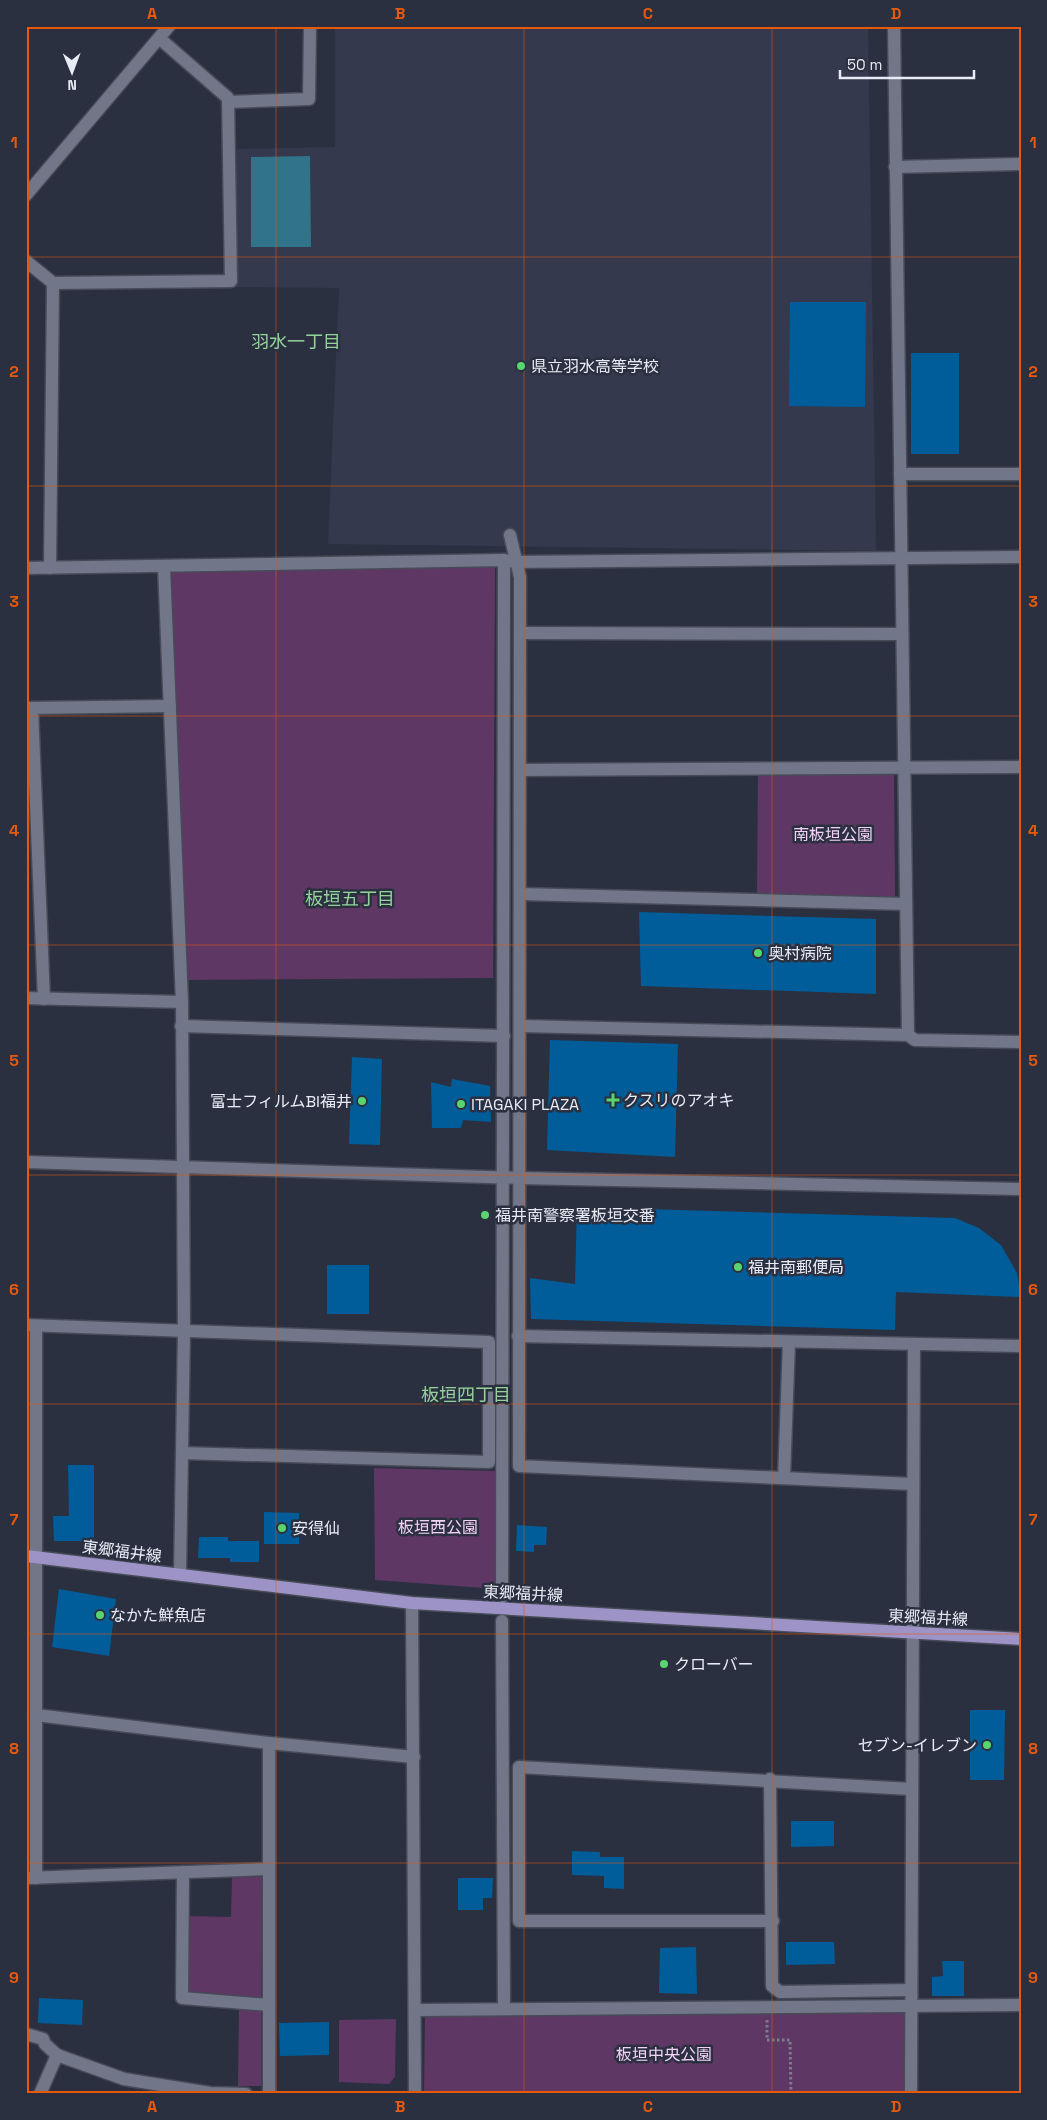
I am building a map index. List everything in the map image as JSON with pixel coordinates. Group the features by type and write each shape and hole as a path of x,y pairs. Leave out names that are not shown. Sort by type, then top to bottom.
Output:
{"main road":[{"name":"東郷福井線","path":"32,1557 412,1603 1021,1639"}],"street":[{"path":"26,195 169,26"},
{"path":"228,102 309,99 310,26"},
{"path":"894,26 908,1035"},
{"path":"26,261 53,283 231,281 228,98 159,38"},
{"path":"895,167 1021,164"},
{"path":"50,568 53,283"},
{"path":"900,474 1021,474"},
{"path":"502,1597 504,1036 510,535"},
{"path":"26,568 510,561 1021,557"},
{"path":"510,561 520,576 521,1026 518,1336 519,1466 912,1484"},
{"path":"164,566 182,1002 184,1331 180,1574"},
{"path":"520,633 902,634"},
{"path":"44,999 29,708 170,706"},
{"path":"520,770 1021,767"},
{"path":"520,894 906,904"},
{"path":"26,998 182,1002"},
{"path":"182,1026 504,1036"},
{"path":"521,1026 908,1035 915,1040 1021,1042"},
{"path":"26,1162 503,1178 1021,1189"},
{"path":"182,1453 489,1462 488,1342 31,1326 32,1557 36,1715 31,1878 269,1869"},
{"path":"518,1336 1021,1346"},
{"path":"784,1478 789,1342"},
{"path":"910,2094 914,1345"},
{"path":"412,1603 415,2094"},
{"path":"502,1621 504,2008"},
{"path":"36,1715 269,1743 414,1757"},
{"path":"269,1743 269,2094"},
{"path":"772,1921 519,1921 519,1767 911,1789"},
{"path":"770,1780 772,1986 780,1992 910,1990"},
{"path":"183,1872 182,1998 269,2006"},
{"path":"421,2010 1021,2005"},
{"path":"26,2034 43,2039 45,2044 57,2055 124,2079 210,2094 246,2094"},
{"path":"40,2094 57,2055"}],"path":[{"path":"766,2006 767,2040 790,2040 791,2094"}],"shaded area":[{"path":"335,26 868,26 876,551 328,544 339,288 234,287 237,149 335,147"},
{"path":"310,156 311,247 251,247 251,157"}],"green space":[{"path":"495,560 493,978 181,980 164,566"},
{"name":"南板垣公園","path":"758,773 894,774 895,897 757,894"},
{"name":"板垣西公園","path":"374,1468 497,1471 497,1589 375,1580"},
{"path":"232,1877 262,1877 261,1998 187,1991 189,1916 231,1917"},
{"path":"239,2007 261,2009 261,2086 238,2086"},
{"name":"板垣中央公園","path":"904,2013 904,2094 424,2094 425,2015"},
{"path":"396,2019 395,2077 389,2084 339,2082 339,2020"}],"building":[{"path":"790,302 866,302 865,407 789,406"},
{"path":"911,353 959,353 959,454 911,454"},
{"name":"奥村病院","path":"639,912 876,919 876,994 641,986"},
{"path":"550,1040 678,1044 675,1157 547,1150"},
{"path":"352,1057 382,1059 380,1145 349,1144"},
{"name":"ITAGAKI PLAZA","path":"452,1079 490,1086 491,1122 463,1120 461,1128 432,1128 431,1082 451,1087"},
{"path":"577,1207 955,1218 979,1228 1001,1245 1017,1273 1021,1297 896,1292 895,1330 531,1319 530,1278 575,1284"},
{"path":"327,1265 369,1265 369,1314 327,1314"},
{"path":"68,1465 94,1465 94,1541 54,1541 53,1516 69,1516"},
{"name":"安得仙","path":"264,1512 299,1513 299,1544 264,1544"},
{"path":"517,1525 547,1527 546,1545 534,1545 534,1552 516,1551"},
{"path":"199,1537 228,1537 228,1541 259,1541 259,1562 230,1562 230,1558 198,1558"},
{"path":"59,1589 116,1599 109,1656 52,1647"},
{"name":"セブン-イレブン","path":"970,1710 1005,1710 1004,1780 970,1780"},
{"path":"791,1821 834,1821 834,1846 791,1847"},
{"path":"572,1851 600,1852 600,1857 624,1857 624,1889 604,1888 604,1876 572,1875"},
{"path":"458,1878 493,1878 492,1898 483,1898 483,1910 458,1910"},
{"path":"786,1942 834,1942 835,1964 786,1965"},
{"path":"696,1947 697,1994 659,1993 660,1948"},
{"path":"942,1961 964,1961 964,1996 932,1996 932,1977 943,1976"},
{"path":"39,1998 83,2000 82,2025 38,2023"},
{"path":"329,2022 329,2055 280,2056 279,2023"}],"place":[{"name":"県立羽水高等学校","path":"521,366"},
{"name":"奥村病院","path":"758,953"},
{"name":"クスリのアオキ","path":"613,1100"},
{"name":"富士フィルムBI福井","path":"362,1101"},
{"name":"ITAGAKI PLAZA","path":"461,1104"},
{"name":"福井南警察署板垣交番","path":"485,1215"},
{"name":"福井南郵便局","path":"738,1267"},
{"name":"安得仙","path":"282,1528"},
{"name":"なかた鮮魚店","path":"100,1615"},
{"name":"クローバー","path":"664,1664"},
{"name":"セブン-イレブン","path":"987,1745"}],"district":[{"name":"羽水一丁目","path":"296,342"},
{"name":"板垣五丁目","path":"350,899"},
{"name":"板垣四丁目","path":"466,1395"}]}
